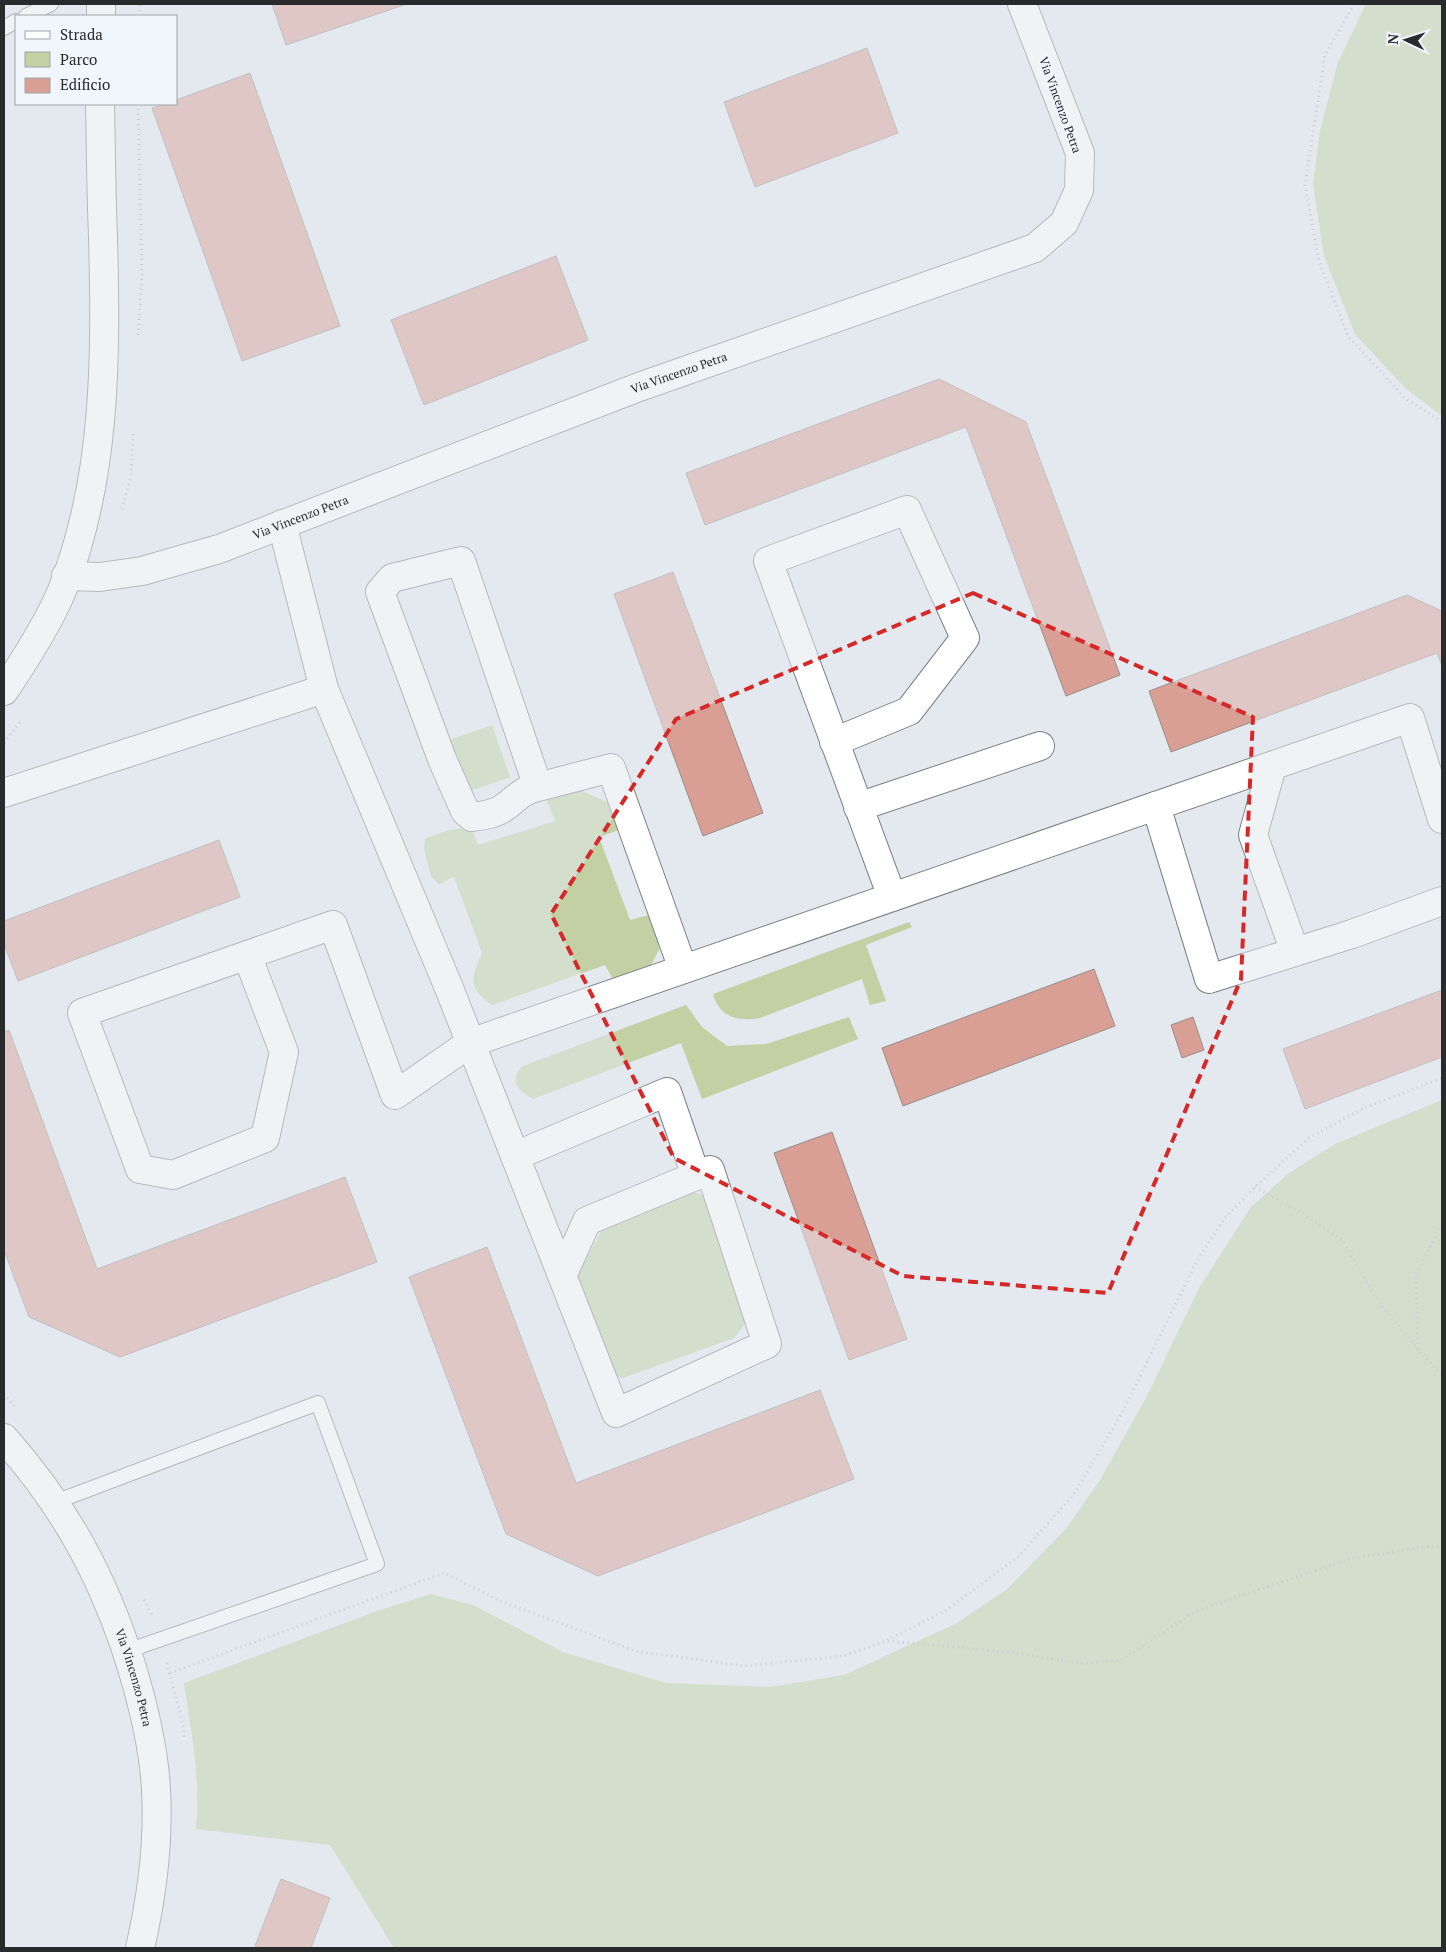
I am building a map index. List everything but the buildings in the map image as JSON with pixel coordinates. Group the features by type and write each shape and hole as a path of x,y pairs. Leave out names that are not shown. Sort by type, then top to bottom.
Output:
{"street":[{"name":"Via Vincenzo Petra","path":"66,576 100,577 142,571 219,548 639,387 1035,248 1064,223 1079,190 1080,153 1022,4"},
{"path":"4,690 44,626 61,592 82,525 101,427 104,382 104,315 100,105"},
{"path":"834,742 909,711 964,638 907,510 768,561 834,742 892,897"},
{"path":"282,524 324,688 470,1043 616,1413 767,1344 710,1170 587,1222 562,1276"},
{"path":"538,787 461,561 392,578 380,592 442,759 465,811 472,817 486,815 500,810 525,790 538,787 611,768 683,969"},
{"path":"4,793 324,688"},
{"path":"247,955 284,1052 265,1138 173,1175 140,1169 82,1013 333,924 395,1095 470,1043 1410,718 1442,819"},
{"path":"858,806 1040,746"},
{"path":"1272,766 1253,835 1295,952"},
{"path":"1156,806 1209,979 1352,934 1442,901"},
{"path":"515,1156 667,1092 696,1176"},
{"name":"Via Vincenzo Petra","path":"4,1438 55,1502 79,1540 100,1581 127,1651 148,1726 156,1790 156,1838 153,1881 140,1948"}],"lane":[{"path":"28,15 51,4"},
{"path":"4,28 15,22"},
{"path":"55,1502 318,1402 377,1564 127,1651"}],"path":[{"path":"1354,4 1325,54 1305,185 1319,261 1348,336 1405,398 1442,422"},
{"path":"170,1673 444,1572 503,1602 635,1650 744,1666 844,1656 886,1641 948,1609 1018,1557 1074,1494 1122,1413 1198,1258 1224,1219 1255,1187 1309,1138 1364,1108 1442,1078"},
{"path":"1255,1187 1300,1212 1342,1240 1376,1298 1418,1350 1442,1375"},
{"path":"1418,1350 1416,1274 1442,1224"},
{"path":"886,1641 1008,1652 1083,1664 1121,1660 1196,1611 1350,1559 1416,1548 1442,1546"}],"highlighted area":[{"path":"973,593 1253,717 1241,979 1108,1293 903,1276 674,1158 551,914 676,719"}],"green space":[{"path":"1366,4 1442,4 1442,416 1405,388 1355,334 1324,256 1313,183 1320,131 1338,62"},
{"path":"492,725 510,777 465,793 446,741"},
{"path":"578,789 607,802 616,812 619,830 599,837 630,920 649,915 657,929 659,950 651,965 641,976 615,983 605,965 492,1005 475,988 475,969 482,953 454,877 439,884 431,877 424,848 425,839 448,831 465,829 472,830 478,845 555,821 546,799"},
{"path":"909,922 912,927 866,945 886,1001 870,1005 862,979 760,1018 744,1019 730,1016 716,1002 713,994"},
{"path":"686,1005 702,1027 727,1046 766,1044 849,1017 858,1039 702,1099 681,1043 533,1099 519,1089 517,1085 516,1076 523,1066"},
{"path":"1442,1100 1442,1948 394,1948 330,1845 196,1829 196,1774 184,1683 377,1611 431,1594 473,1605 563,1652 666,1683 770,1687 844,1675 957,1623 1007,1589 1065,1530 1100,1480 1147,1396 1199,1288 1251,1207 1289,1173 1335,1144"},
{"path":"691,1191 705,1196 745,1318 743,1327 734,1338 623,1378 613,1375 574,1285 578,1275 607,1220"}]}
